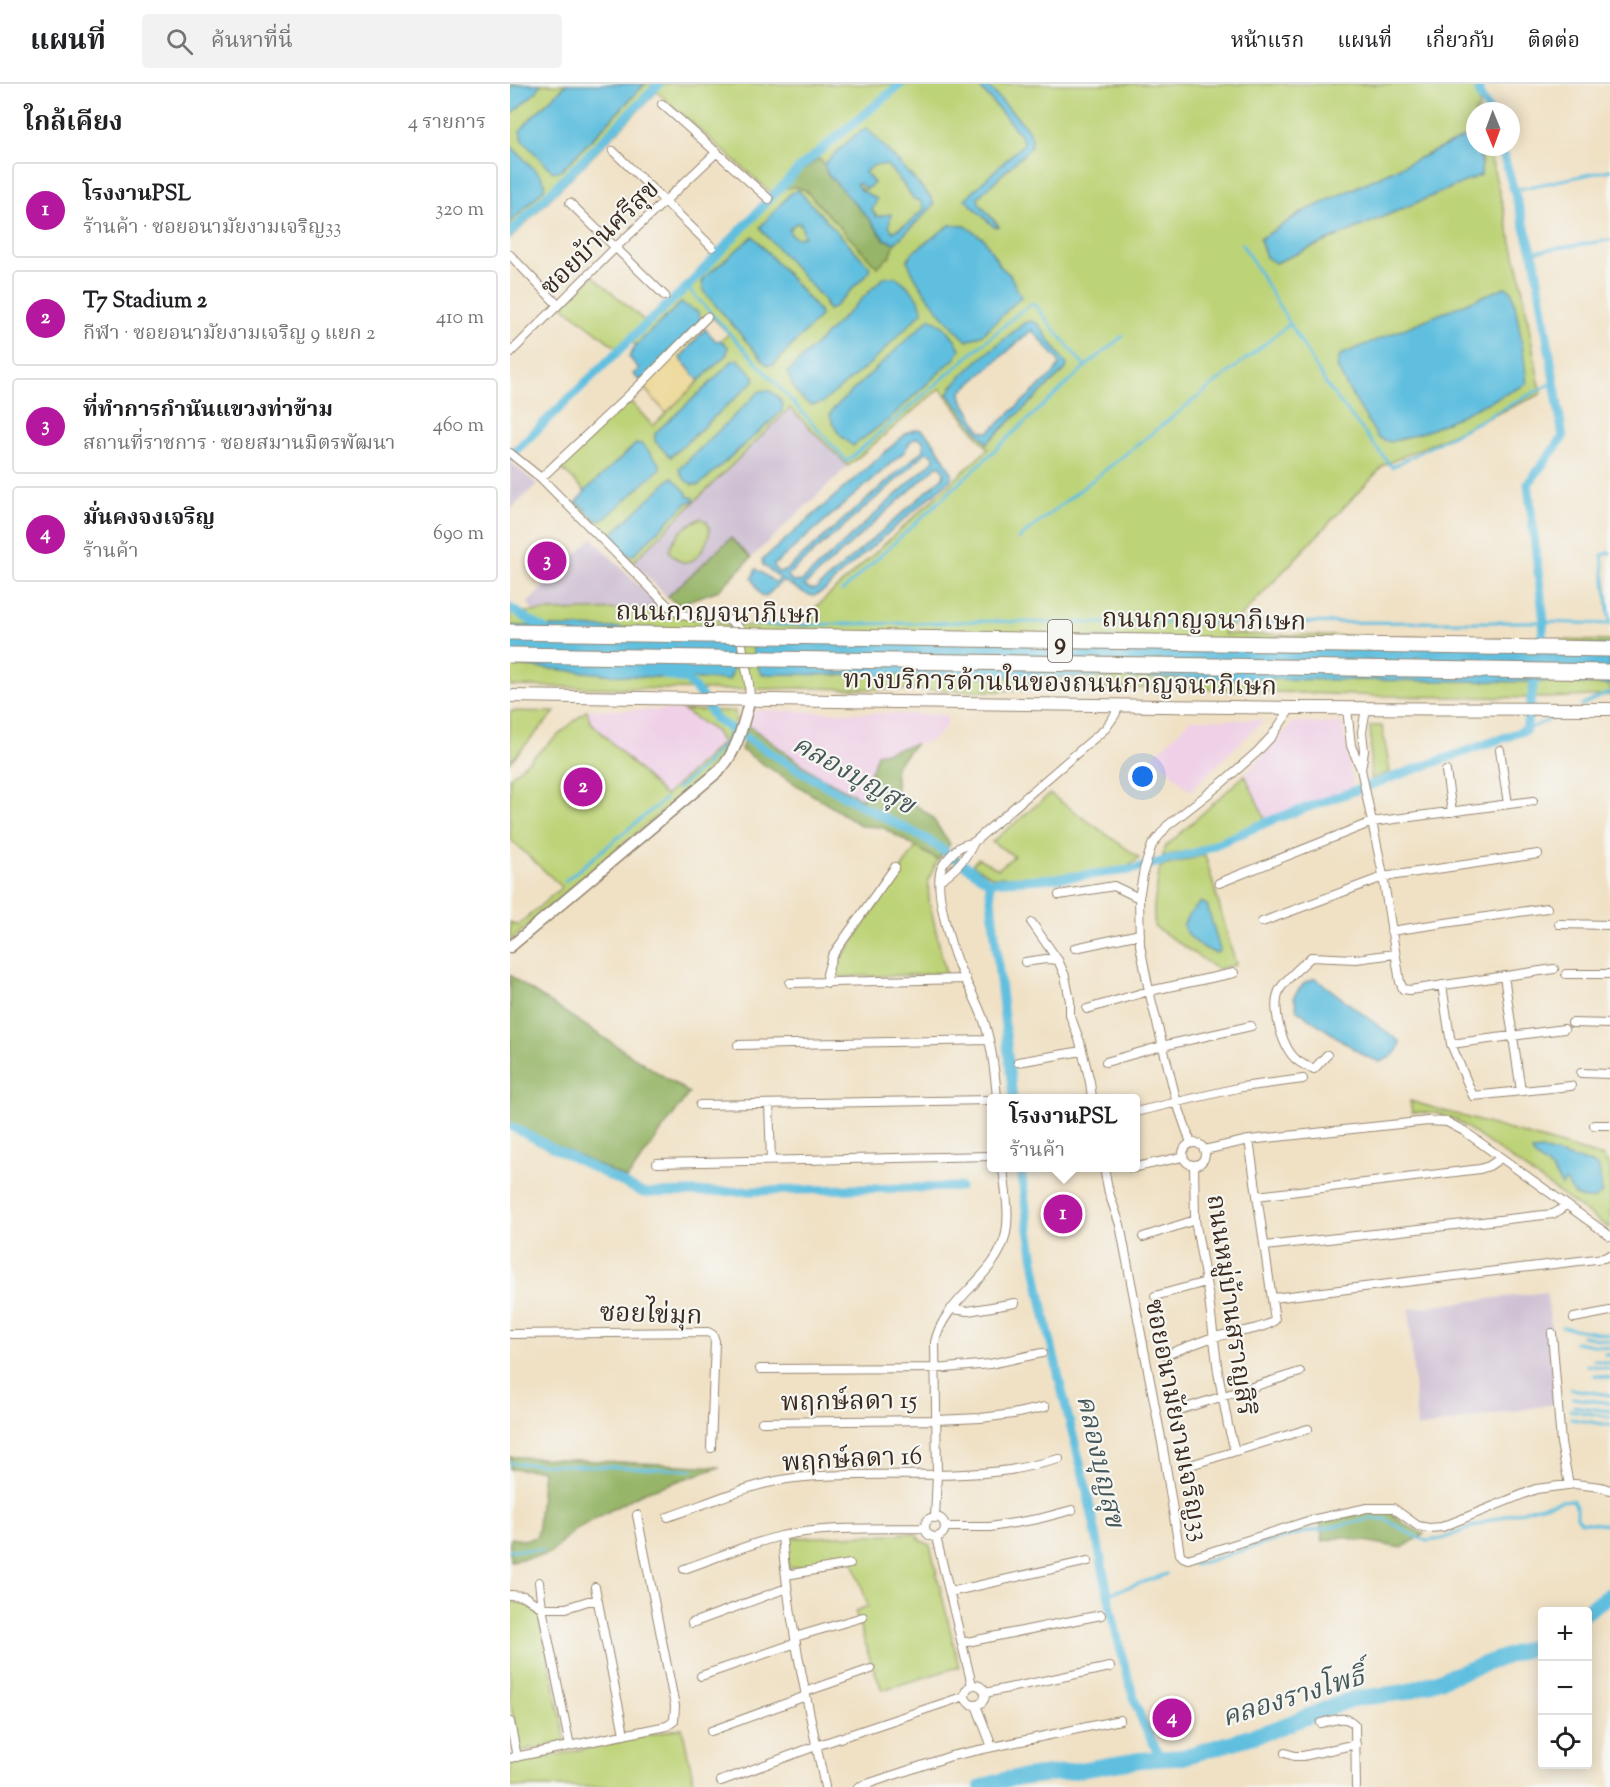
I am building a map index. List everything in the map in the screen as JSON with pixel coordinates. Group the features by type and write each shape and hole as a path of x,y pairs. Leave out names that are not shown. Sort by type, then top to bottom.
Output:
{"highway":[{"name":"ถนนกาญจนาภิเษก","path":"510,632 1610,650"},
{"name":"ถนนกาญจนาภิเษก","path":"510,655 1610,672"}],"main road":[{"name":"ทางบริการด้านในของถนนกาญจนาภิเษก","path":"510,696 1291,708 1610,709"}],"street":[{"path":"662,104 769,199"},
{"path":"614,151 712,247"},
{"name":"ซอยบ้านศรีสุข","path":"510,353 615,248 717,152"},
{"path":"570,203 665,296"},
{"path":"510,255 558,305"},
{"path":"541,478 643,382 707,317"},
{"path":"510,947 720,770 736,746 750,699 739,628 736,624 726,619 688,616 676,612 541,478 513,455"},
{"path":"940,880 950,873 969,852 974,842 1106,728 1119,705"},
{"path":"1191,1143 1162,1046 1140,945 1139,898 1144,869 1152,845 1167,826 1257,752 1272,736 1291,708"},
{"path":"1347,708 1352,746 1361,769 1403,989 1410,990 1554,969"},
{"path":"1361,769 1364,751 1362,732 1366,708"},
{"path":"1500,750 1508,804"},
{"path":"1446,771 1452,812"},
{"path":"1219,884 1372,822 1533,801"},
{"path":"974,842 961,846 942,867 940,893 946,927 957,960 977,1003 989,1040 996,1094"},
{"path":"1262,922 1383,877 1538,854"},
{"path":"828,983 827,974 832,956 895,867"},
{"path":"1059,895 1114,886 1139,898"},
{"path":"1391,931 1547,908"},
{"path":"1032,923 1057,959 1065,976 1070,1015 1082,1051 1092,1094"},
{"path":"1559,924 1610,925"},
{"path":"1075,948 1140,934"},
{"path":"1327,1055 1314,1069 1299,1063 1285,1045 1277,1018 1276,1001 1280,989 1311,957 1356,959 1395,954"},
{"path":"1025,962 1057,959"},
{"path":"1087,1009 1149,991 1234,973"},
{"path":"1566,974 1610,974"},
{"path":"1504,976 1521,1091"},
{"path":"790,983 966,979"},
{"path":"1443,985 1451,1044 1473,1096 1571,1086"},
{"path":"1451,1044 1568,1026 1610,1024"},
{"path":"1106,1062 1162,1046 1251,1026"},
{"path":"738,1045 989,1040"},
{"path":"1018,1062 1082,1051"},
{"path":"1581,1073 1610,1074"},
{"path":"1140,1111 1242,1087 1303,1079"},
{"path":"700,1105 987,1100"},
{"path":"769,1104 771,1160"},
{"path":"1140,1166 1182,1157 1184,1148 1191,1143 1197,1143 1204,1150 1249,1140 1438,1120 1456,1125 1610,1236"},
{"path":"1594,1125 1610,1125"},
{"path":"1166,1355 1213,1337 1274,1322 1276,1316 1249,1140"},
{"name":"ถนนหมู่บ้านสราญสิริ","path":"1182,1157 1187,1164 1199,1165 1205,1154 1204,1150"},
{"path":"657,1163 987,1156"},
{"path":"1257,1196 1480,1169 1501,1158"},
{"name":"ถนนหมู่บ้านสราญสิริ","path":"1194,1165 1195,1220 1227,1425 1234,1450"},
{"path":"935,1518 937,1474 935,1342 938,1330 951,1309 989,1269 1002,1246 1007,1223 1003,1172"},
{"name":"ซอยอนามัยงามเจริญ33","path":"1105,1172 1109,1193 1120,1225 1163,1448 1180,1554 1183,1557 1188,1559 1311,1520 1367,1508 1393,1508 1418,1526 1429,1528 1442,1527 1536,1489 1569,1485 1610,1490"},
{"path":"1265,1246 1553,1214 1564,1204"},
{"path":"1143,1236 1195,1220"},
{"path":"1273,1298 1604,1258 1610,1255"},
{"path":"1155,1296 1206,1282"},
{"path":"951,1309 968,1311 1015,1303"},
{"path":"1574,1318 1610,1311"},
{"name":"ซอยไข่มุก","path":"510,1334 708,1332 713,1335 715,1341 711,1448"},
{"path":"1552,1333 1563,1455 1569,1485"},
{"path":"760,1370 935,1368 990,1364 1042,1353"},
{"path":"1176,1411 1300,1372"},
{"name":"พฤกษ์ลดา 15","path":"762,1422 981,1418 1045,1407"},
{"path":"1187,1466 1308,1429"},
{"name":"พฤกษ์ลดา 16","path":"668,1517 753,1488 792,1479 1010,1470 1059,1459"},
{"path":"945,1527 990,1527 1038,1519 1072,1510"},
{"path":"510,1722 513,1758 668,1726 673,1723 676,1716 637,1515"},
{"path":"935,1518 942,1520 945,1527 942,1535 936,1537 930,1536 925,1528 927,1522 935,1518"},
{"path":"684,1569 782,1536 823,1531 925,1528"},
{"path":"782,1536 787,1588 825,1787"},
{"path":"936,1537 972,1685"},
{"path":"950,1592 1088,1561"},
{"path":"786,1575 850,1564"},
{"path":"539,1582 542,1608 570,1746"},
{"path":"595,1587 624,1734"},
{"path":"692,1623 787,1588"},
{"path":"510,1595 524,1596 542,1608 566,1608 588,1601 598,1601"},
{"path":"962,1643 1101,1616"},
{"path":"701,1676 863,1617"},
{"path":"985,1693 1110,1667"},
{"path":"711,1731 871,1669"},
{"path":"972,1685 979,1686 985,1693 984,1699 976,1705 970,1704 965,1696 967,1689 972,1685"},
{"path":"721,1781 965,1696"},
{"path":"976,1705 992,1747"},
{"path":"1321,1723 1346,1718 1355,1725 1356,1787"},
{"path":"858,1787 933,1762 1120,1720"},
{"path":"1286,1753 1303,1756 1356,1744"}],"shaded area":[{"path":"790,408 848,466 751,558 731,538 667,597 633,562"},
{"path":"510,462 537,484 510,510"},
{"path":"592,538 660,605 657,608 533,611 528,603"},
{"path":"587,710 683,710 716,732 722,743 665,796 590,720"},
{"path":"754,710 947,715 947,725 933,740 877,754 862,800 817,775 748,725"},
{"path":"1191,719 1264,720 1190,791 1154,756"},
{"path":"1293,722 1330,724 1342,722 1353,787 1265,819 1245,775"},
{"path":"1546,1292 1551,1323 1554,1404 1417,1428 1409,1309"}],"green space":[{"path":"510,84 567,84 531,118 562,170 645,84 977,84 1019,133 1024,144 966,199 994,227 999,226 979,203 978,197 1031,147 1026,127 986,84 1481,84 1480,102 1466,102 1466,138 1303,212 1260,239 1266,257 1276,263 1481,175 1481,156 1490,156 1520,275 1541,394 1384,465 1224,634 1610,641 1610,695 1547,698 1382,696 1179,688 1033,688 998,691 804,688 723,690 510,686 510,605 523,612 657,608 660,605 670,615 718,620 731,626 810,626 815,608 988,449 940,388 848,466 790,408 633,562 574,505 577,502 595,519 636,444 585,491 563,470 551,473 629,400 653,426 727,354 728,347 721,340 729,334 712,317 704,326 681,303 636,345 628,339 620,348 563,306 593,276 646,322 776,197 657,92 510,239","holes":["867,128 931,198 934,205 895,243 890,256 805,190 796,187 788,180 819,159 824,164","798,190 869,266 870,271 826,308 824,300 761,227","950,225 965,226 984,239 1000,266 1010,275 908,260 913,252","781,267 820,315 774,365 767,365","1038,324 1066,365 1066,369 987,443 952,386","754,376 754,381 671,457 655,433 706,387","782,411 699,485 692,485"]},
{"path":"819,159 824,164 827,173 870,220 884,239 895,243 890,256 877,267 805,190 796,187 787,188 788,180"},
{"path":"874,165 887,165 914,199 921,201 924,209 909,223 892,232 889,226 872,211 867,194 855,184 859,183 866,189 874,183 864,172"},
{"path":"796,223 801,224 805,236 798,238 791,235 789,229"},
{"path":"701,518 708,524 708,539 693,560 686,563 680,561 669,551 671,545 681,531"},
{"path":"731,538 751,558 719,590 687,601 684,608 667,597"},
{"path":"587,710 590,721 665,796 722,743 716,732 683,710 735,711 736,719 722,755 693,786 510,941 510,922 517,926 562,887 510,839 510,777"},
{"path":"510,711 555,712 510,762"},
{"path":"748,725 817,775 862,799 877,754 915,744 895,767 897,792 931,816 950,844 938,860 882,827 862,826 741,750"},
{"path":"1370,726 1382,726 1390,772 1371,779 1371,739"},
{"path":"1245,775 1265,819 1198,849 1163,856 1164,848"},
{"path":"1050,794 1139,858 1128,867 1047,876 993,877 972,865 978,858 998,869 1014,856 992,842"},
{"path":"916,847 938,860 928,880 929,901 946,974 834,977 831,974"},
{"path":"1205,855 1236,965 1217,969 1154,926 1154,905 1160,867"},
{"path":"510,975 689,1093 627,1179 510,1123"},
{"path":"1410,1101 1603,1157 1610,1167 1610,1229 1456,1120 1436,1113 1412,1112"},
{"path":"510,1457 720,1467 642,1493 576,1529 549,1554 510,1561 510,1538 523,1540 537,1537 543,1470 510,1469"},
{"path":"1369,1512 1391,1512 1404,1524 1424,1534 1402,1548 1343,1537 1323,1541 1320,1522"},
{"path":"915,1533 921,1541 930,1545 959,1667 882,1690 855,1611 868,1606 852,1558 788,1568 786,1543 792,1538"},
{"path":"510,1602 527,1605 540,1617 566,1742 520,1751 510,1701"},
{"path":"682,1728 695,1787 510,1787 510,1765"}],"sand":[{"path":"701,320 705,329 680,358 699,381 666,413 645,389 630,402 628,400"}],"water":[{"path":"520,84 541,84 537,91 510,115 510,87"},
{"path":"567,84 645,84 562,170 553,172 522,140 520,131"},
{"path":"977,84 986,84 1026,127 1032,138 1031,147 978,197 979,203 999,227 994,227 965,199 1024,143 1019,133"},
{"path":"867,128 931,198 934,205 895,243 885,239 827,173 824,164 855,135","holes":["874,165 887,165 914,199 921,201 924,209 909,223 893,232 889,226 891,214 876,217 872,211 877,199 861,190 856,184 859,183 866,189 874,183 865,172"]},
{"path":"1465,137 1466,156 1480,156 1481,175 1275,263 1266,257 1260,239 1303,212"},
{"path":"510,145 541,176 545,183 544,189 510,223"},
{"path":"798,190 869,266 870,271 833,308 828,310 824,300 760,227 791,193","holes":["796,223 801,224 804,236 798,238 791,235 789,229"]},
{"path":"950,225 965,226 984,239 1000,266 1010,275 1021,297 983,334 967,341 933,303 907,260 913,252"},
{"path":"753,236 819,311 820,316 773,365 767,365 704,292 702,282"},
{"path":"884,277 895,277 904,283 917,297 922,312 873,361 822,403 811,405 796,391 788,372"},
{"path":"1505,287 1512,291 1527,384 1430,430 1390,442 1378,438 1337,367 1340,355"},
{"path":"681,303 698,312 701,320 640,381 633,374 639,369 629,357 636,345"},
{"path":"930,318 944,327 955,339 960,349 956,357 889,419 853,446 838,432 830,414"},
{"path":"1031,321 1038,324 1067,365 1066,369 987,443 948,394 972,366 1024,323","holes":["1032,330 1058,360 1059,366 1053,374 989,432 981,431 962,399 961,392"]},
{"path":"705,329 716,341 721,340 728,347 727,354 699,381 680,358"},
{"path":"738,359 754,376 754,381 670,457 655,441 655,433 732,361"},
{"path":"767,390 780,400 783,405 782,411 699,485 686,481 679,469 760,391"},
{"path":"919,429 929,436 952,473 951,479 825,590 814,596 782,581 765,597 760,594 752,578 756,569 776,583 780,578 763,565 762,560 908,432","holes":["916,438 923,440 924,449 785,571 778,572 775,569 774,565 904,452 910,442","926,452 933,454 934,460 802,581 790,580 788,575","937,466 941,466 944,472 943,477 816,589 804,586"]},
{"path":"636,444 642,444 660,464 660,469 602,521 595,519 577,502 585,491"},
{"path":"672,477 688,497 693,497 694,501 688,502 632,556 617,545 611,535"},
{"path":"510,626 728,630 733,655 732,674 729,680 626,676 510,665"},
{"path":"752,634 1610,645 1610,685 1547,682 762,674 754,655"},
{"path":"1201,902 1207,905 1220,950 1217,953 1197,943 1188,935 1183,926 1187,917"},
{"path":"1315,978 1400,1042 1395,1053 1380,1062 1365,1056 1297,1010 1294,996 1305,982"},
{"path":"1542,1150 1594,1164 1599,1169 1602,1193 1595,1199 1585,1199 1573,1193 1565,1181 1562,1186 1552,1170 1534,1156 1532,1151"}],"waterway":[{"path":"510,233 659,84"},
{"path":"510,456 687,287 799,168 901,84"},
{"path":"1478,84 1484,102"},
{"path":"1504,156 1535,261 1563,437 1528,484 1544,622 1539,652"},
{"path":"1514,190 1610,170"},
{"path":"1533,252 1610,240"},
{"path":"1242,244 1328,387 1392,467 1554,382"},
{"path":"687,287 847,461 1033,303 1085,367"},
{"path":"1018,539 1290,324"},
{"path":"842,591 1085,367 1123,336"},
{"path":"1610,553 1602,555 1610,622"},
{"name":"คลองบุญสุข","path":"510,608 549,632"},
{"path":"757,625 979,621 1610,624"},
{"path":"989,882 1058,878 1130,870 1198,852 1272,820 1526,730 1536,671"},
{"name":"คลองบุญสุข","path":"665,675 687,680 700,694 715,719 802,772 930,841 989,882 1013,1094"},
{"path":"1582,705 1610,692"},
{"path":"1526,730 1562,714"},
{"path":"677,789 702,768 726,742 729,728"},
{"path":"565,881 665,799"},
{"path":"510,1126 643,1193 960,1187"},
{"name":"คลองบุญสุข","path":"1021,1172 1040,1291 1062,1393 1091,1509 1116,1630 1141,1718 1161,1759"},
{"path":"1562,1327 1610,1335"},
{"path":"1582,1336 1610,1341"},
{"path":"1575,1342 1610,1348"},
{"path":"1605,1354 1610,1355"},
{"path":"1594,1360 1610,1363"},
{"path":"1587,1365 1610,1369"},
{"path":"1594,1375 1610,1378"},
{"path":"1571,1389 1610,1395"},
{"path":"1573,1398 1610,1403"},
{"path":"1574,1406 1610,1411"},
{"path":"1570,1410 1610,1417"},
{"path":"1571,1419 1610,1425"},
{"path":"510,1463 693,1470"},
{"path":"1194,1565 1297,1534 1370,1519 1385,1519 1427,1541 1442,1539 1490,1520 1560,1501 1573,1500 1577,1508 1577,1517 1581,1522 1610,1525"},
{"path":"510,1550 543,1550"},
{"path":"1108,1594 1167,1574"},
{"name":"คลองรางโพธิ์","path":"1592,1607 1610,1595"},
{"name":"คลองรางโพธิ์","path":"982,1787 1008,1779 1140,1760 1183,1757 1270,1731 1352,1699 1406,1692 1532,1647 1538,1643"}],"place":[{"name":"ที่ทำการกำนันแขวงท่าข้าม","path":"547,561"},
{"name":"T7 Stadium 2","path":"583,787"},
{"name":"โรงงานPSL","path":"1063,1214"},
{"name":"มั่นคงจงเจริญ","path":"1172,1718"}]}
